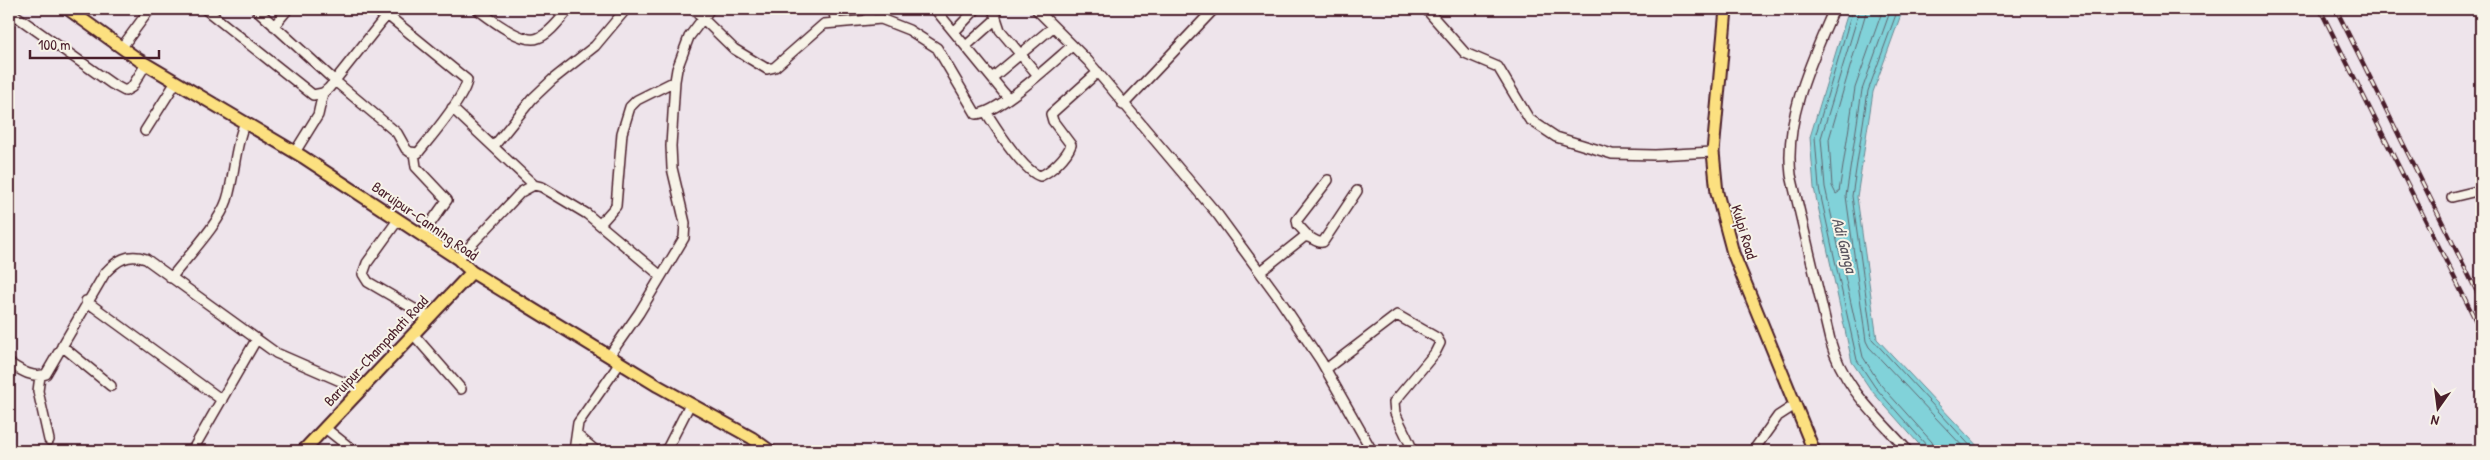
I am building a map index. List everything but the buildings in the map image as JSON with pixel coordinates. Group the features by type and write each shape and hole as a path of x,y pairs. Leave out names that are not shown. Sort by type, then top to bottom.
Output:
{"main road":[{"name":"Baruipur-Canning Road","path":"68,9 146,64 295,152 458,259 472,272 620,363 752,438 770,451"},
{"name":"Kulpi Road","path":"1726,9 1713,152 1717,193 1733,253 1814,451"},
{"name":"Baruipur-Champahati Road","path":"303,451 472,272"}],"street":[{"path":"122,47 150,9"},
{"path":"205,9 304,90 313,95 322,94"},
{"path":"256,9 335,81 397,133 406,149 418,153 452,108 467,84 466,78 380,9"},
{"path":"274,26 288,9"},
{"path":"477,9 516,34 534,40 541,38 569,9"},
{"path":"494,146 532,99 595,46 626,9"},
{"path":"692,9 734,49 767,70 775,67 824,24 868,20 886,21 909,30 933,45 941,53 976,114 986,112 1008,98 1072,46"},
{"path":"610,356 661,276 685,232 672,161 675,81 689,37 702,17 710,9"},
{"path":"834,9 836,22"},
{"path":"868,20 870,9"},
{"path":"935,9 1008,98"},
{"path":"954,32 976,9"},
{"path":"993,9 995,20 1000,30 1037,74"},
{"path":"1036,9 1098,72 1218,215 1260,272 1326,369 1372,451"},
{"path":"1123,104 1214,9"},
{"path":"1426,9 1465,53 1498,67 1529,119 1556,137 1612,154 1648,156 1713,152"},
{"path":"1834,9 1800,98 1791,148 1791,175 1830,340 1839,367 1851,388 1908,451"},
{"path":"9,11 112,84 125,90 132,87 146,64"},
{"path":"295,152 318,115 322,94 335,81 387,15"},
{"path":"966,46 995,20"},
{"path":"992,78 1053,27"},
{"path":"986,112 1009,146 1032,172 1040,176 1054,166 1071,145 1053,122 1051,114 1098,72"},
{"path":"600,224 616,206 622,133 630,107 637,100 675,81"},
{"path":"145,131 176,82"},
{"path":"452,108 534,185 542,187 582,210 661,276"},
{"path":"171,278 224,207 229,191 237,140 245,122"},
{"path":"414,153 416,168 446,200 422,235"},
{"path":"1328,180 1297,220 1298,225 1308,237 1317,242 1325,240 1357,191"},
{"path":"458,259 520,192 534,185"},
{"path":"2452,197 2481,190"},
{"path":"398,220 366,262 363,274 368,282 428,317"},
{"path":"1260,272 1304,237 1308,237"},
{"path":"9,363 32,375 40,376 46,374 86,302 112,266 128,256 136,256 146,259 256,340 288,359 361,390"},
{"path":"86,302 222,400"},
{"path":"1326,369 1397,315 1437,338 1440,343 1435,353 1394,402 1395,413 1410,444 1407,451"},
{"path":"413,334 461,389"},
{"path":"192,451 256,340"},
{"path":"62,346 111,386"},
{"path":"574,451 578,435 578,423 620,363"},
{"path":"40,376 38,391 49,440"},
{"path":"666,451 690,404"},
{"path":"1753,451 1778,416 1794,405"},
{"path":"325,428 354,451"},
{"path":"578,435 596,451"}],"water":[{"name":"Adi Ganga","path":"1849,9 1903,9 1873,92 1857,197 1877,339 1982,451 1925,451 1871,390 1852,362 1814,188 1810,137"}],"railway":[{"path":"2320,9 2481,331"},
{"path":"2336,9 2481,300"}]}
